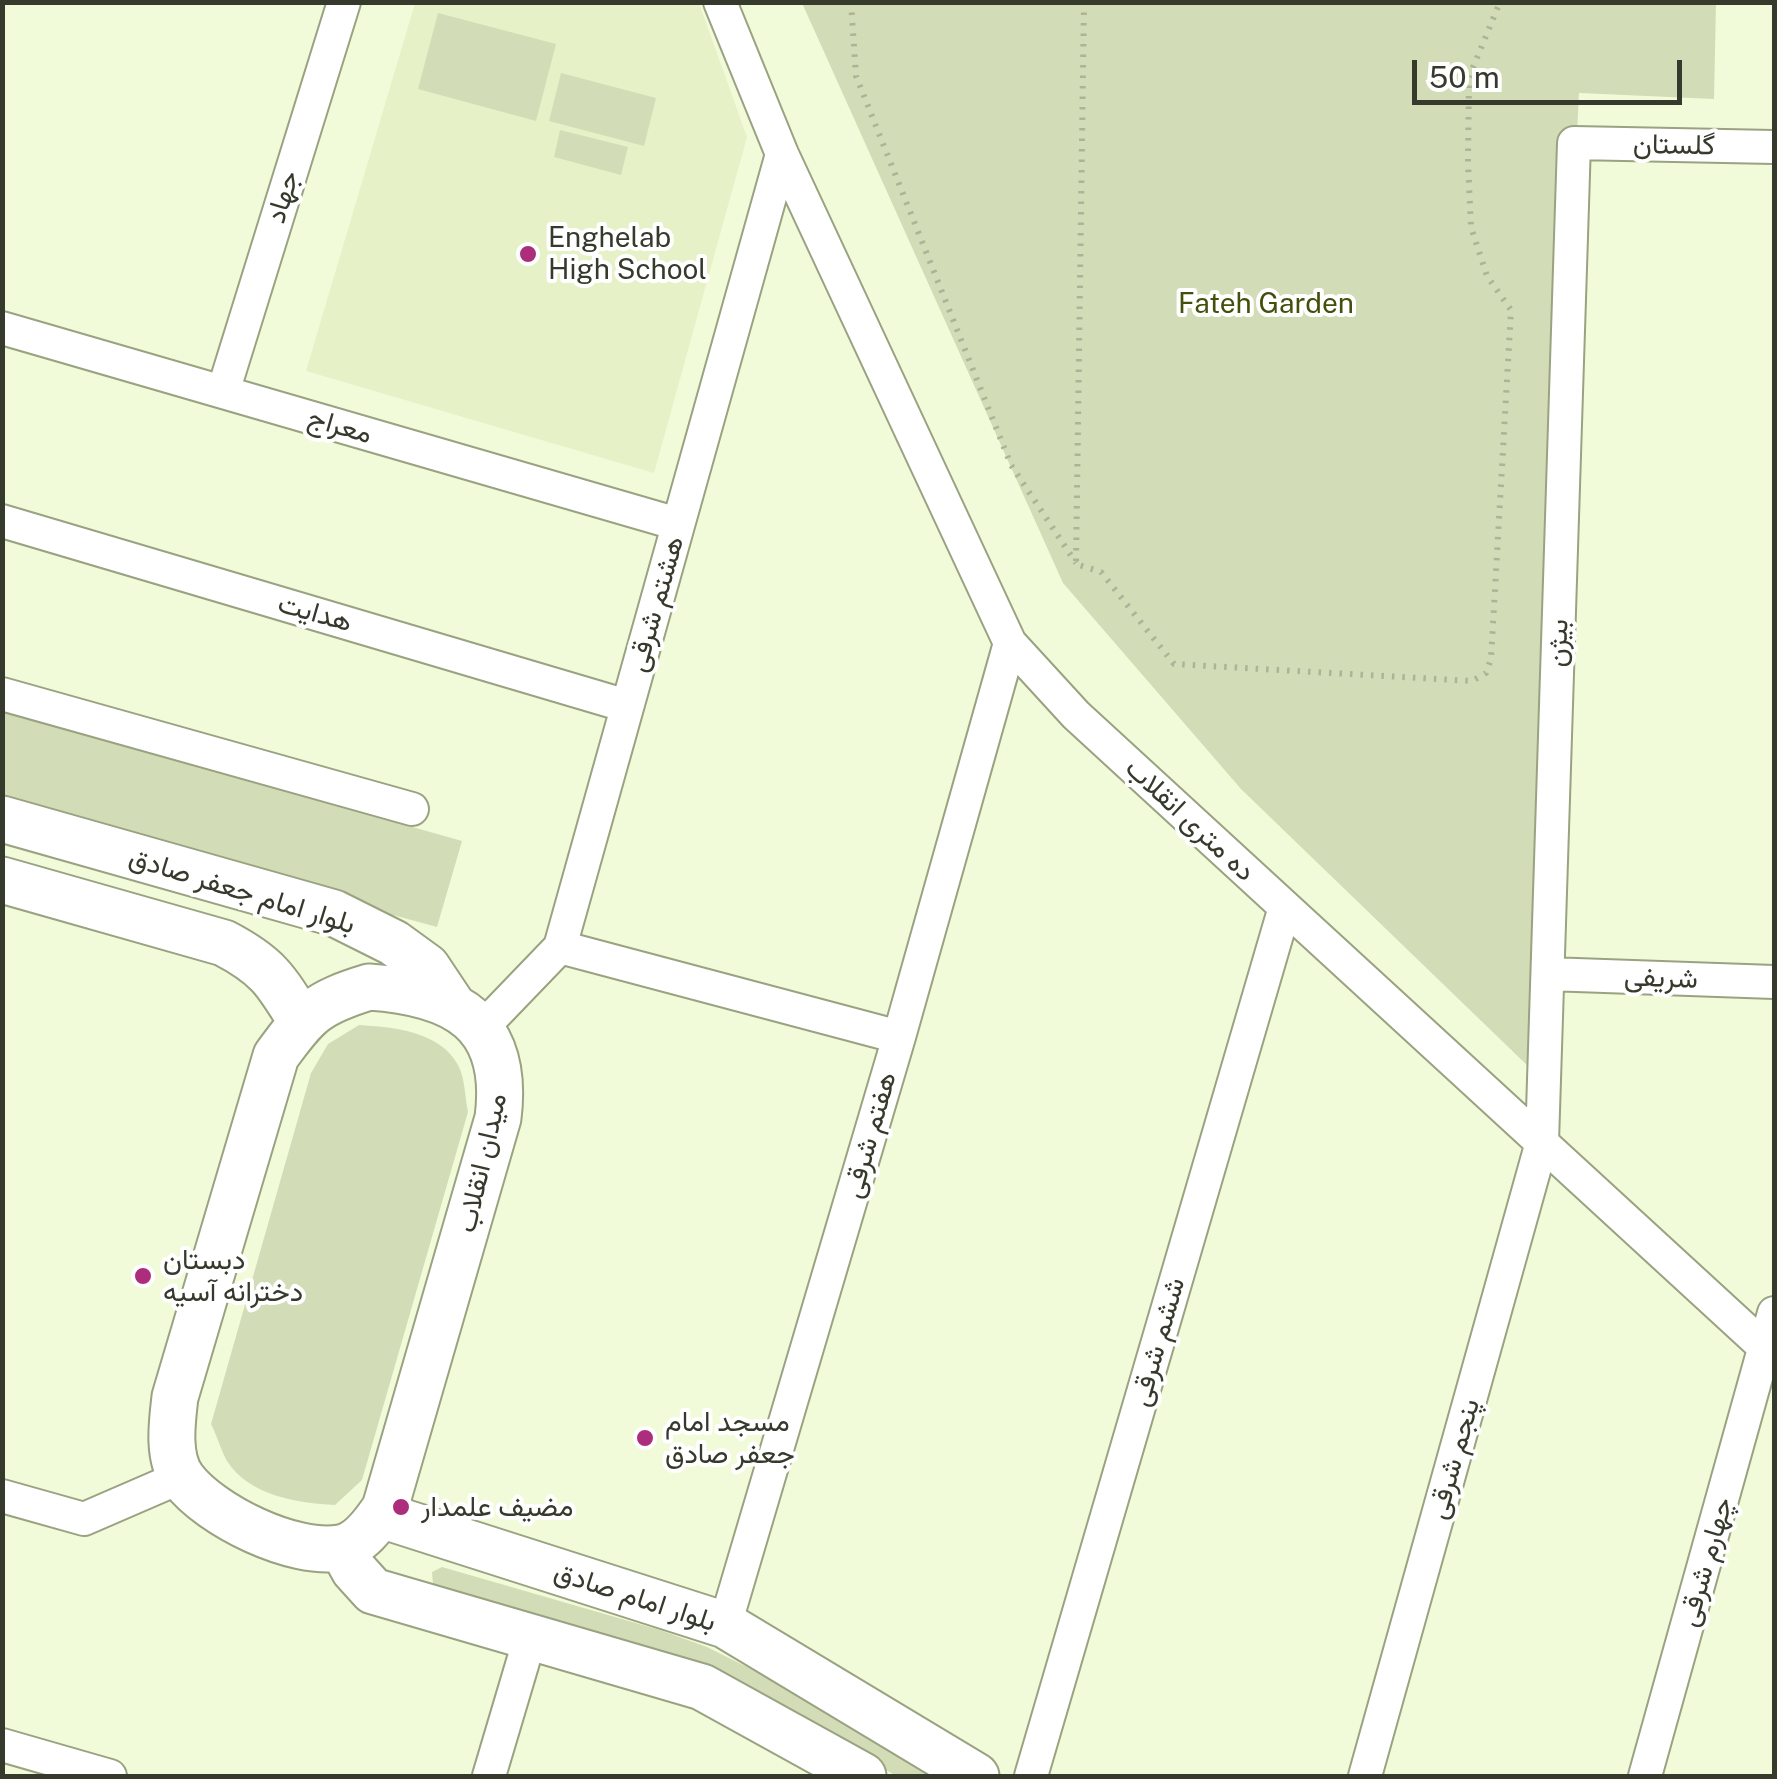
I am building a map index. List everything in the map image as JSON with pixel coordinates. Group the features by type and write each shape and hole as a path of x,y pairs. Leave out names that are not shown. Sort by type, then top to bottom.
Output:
{"main road":[{"name":"بلوار امام جعفر صادق","path":"2,819 334,913 394,943 427,967 468,1016"},
{"name":"بلوار امام جعفر صادق","path":"2,880 224,942 257,960 276,980 301,1021"},
{"path":"468,1016 398,989 369,987 327,1000 301,1021 276,1056 174,1397 171,1436 181,1477 211,1507 252,1531 307,1546 342,1548 354,1570 373,1590 702,1687 836,1769"},
{"name":"میدان انقلاب","path":"342,1548 372,1528 395,1480 498,1118 502,1088 498,1062 468,1016"},
{"name":"بلوار امام صادق","path":"380,1515 725,1625 976,1776"}],"street":[{"name":"جهاد","path":"223,392 344,2"},
{"name":"ده متری انقلاب","path":"720,2 782,154 1010,644 1076,715 1770,1352"},
{"name":"گلستان","path":"1574,143 1774,147"},
{"name":"بیژن","path":"1542,1142 1574,143"},
{"name":"هشتم شرقی","path":"468,1016 560,948 782,154"},
{"name":"معراج","path":"2,328 678,524"},
{"name":"هدایت","path":"2,521 627,706"},
{"name":"هفتم شرقی","path":"725,1625 1010,644"},
{"path":"2,694 412,809"},
{"name":"ششم شرقی","path":"1031,1776 1286,908"},
{"path":"560,948 899,1036"},
{"name":"شریفی","path":"1548,974 1774,982"},
{"name":"پنجم شرقی","path":"1366,1776 1542,1142"},
{"name":"چهارم شرقی","path":"1645,1776 1770,1352 1774,1313"},
{"path":"2,1496 84,1519 181,1477"},
{"path":"489,1776 530,1638"},
{"path":"2,1745 110,1776"}],"path":[{"path":"850,2 856,76 1010,465 1076,564 1101,572 1174,664 1472,681 1486,673 1491,659 1511,310 1487,276 1471,227 1469,77 1500,2"},
{"path":"1076,564 1084,2"}],"shaded area":[{"name":"Enghelab High School","path":"415,3 699,3 747,137 654,473 306,371"}],"green space":[{"name":"Fateh Garden","path":"802,3 1716,3 1714,99 1579,93 1531,1069 1241,789 1063,583"},
{"path":"438,13 556,44 536,121 418,89"},
{"path":"561,73 656,98 644,146 549,121"},
{"path":"560,130 628,147 621,175 554,157"},
{"path":"2,711 462,841 437,927 3,809"},
{"path":"359,1025 414,1033 440,1045 460,1070 468,1112 362,1480 335,1505 290,1499 248,1482 227,1461 211,1424 311,1073 328,1044"},
{"path":"442,1567 707,1647 934,1776 896,1776 725,1673 666,1652 444,1591 433,1584 432,1572"}],"place":[{"name":"Enghelab High School","path":"528,254"},
{"name":"دبستان دخترانه آسیه","path":"143,1276"},
{"name":"مسجد امام جعفر صادق","path":"645,1438"},
{"name":"مضیف علمدار","path":"401,1507"}]}
